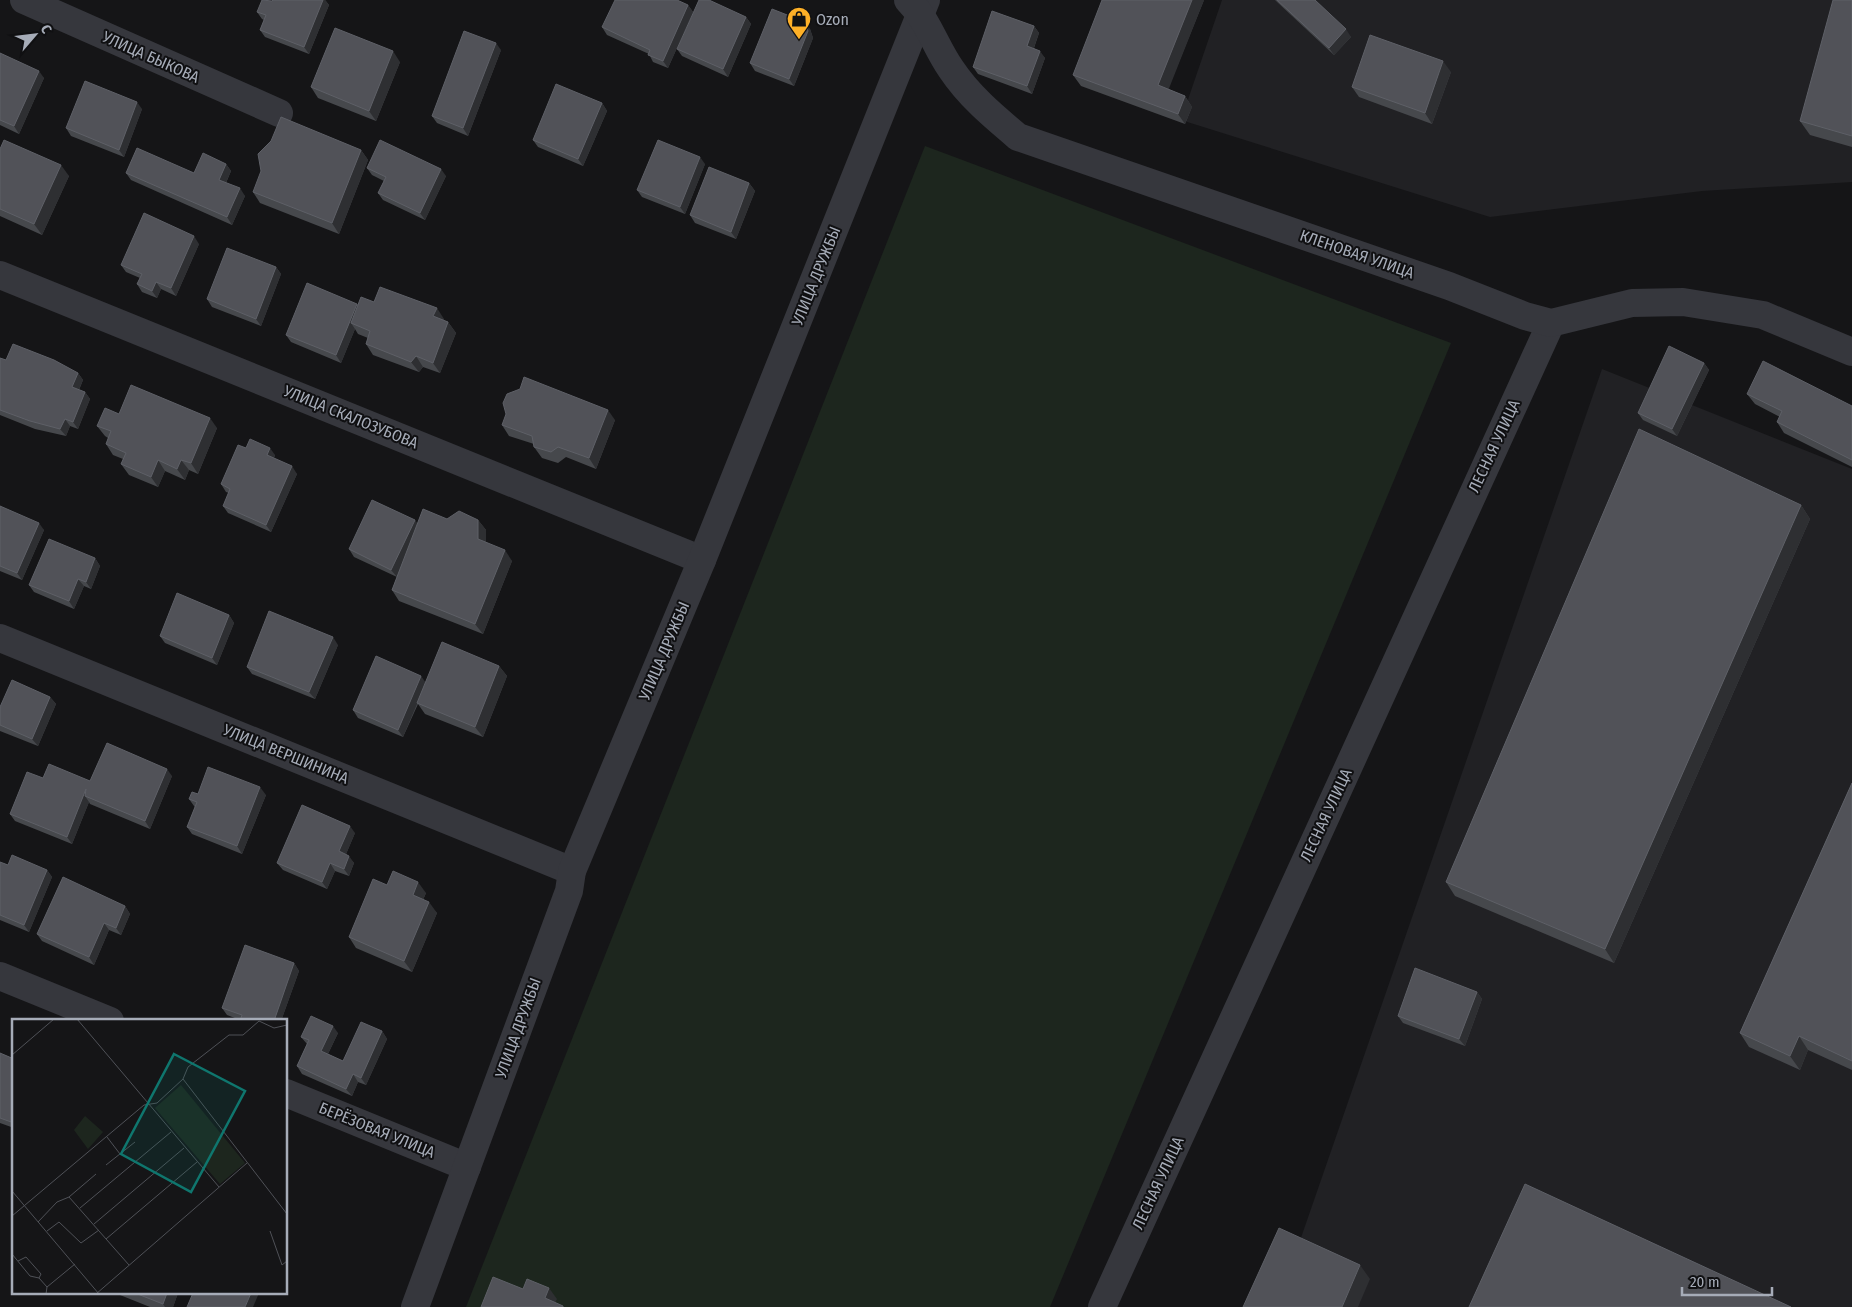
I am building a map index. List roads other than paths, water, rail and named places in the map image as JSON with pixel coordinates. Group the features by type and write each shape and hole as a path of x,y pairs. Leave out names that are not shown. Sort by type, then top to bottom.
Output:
{"street":[{"name":"УЛИЦА БЫКОВА","path":"24,0 279,113"},
{"name":"КЛЕНОВАЯ УЛИЦА","path":"919,4 950,68 981,106 1018,137 1449,286 1525,316 1551,323 1632,304 1683,302 1763,315 1852,352"},
{"name":"УЛИЦА ДРУЖБЫ","path":"415,1307 569,891 572,870 702,560 919,4"},
{"name":"УЛИЦА СКАЛОЗУБОВА","path":"0,275 702,560"},
{"name":"ЛЕСНАЯ УЛИЦА","path":"1102,1307 1551,323"},
{"name":"УЛИЦА ВЕРШИНИНА","path":"0,638 572,870"},
{"path":"0,976 105,1019"},
{"name":"БЕРЁЗОВАЯ УЛИЦА","path":"288,1094 467,1167"}],"place":[{"name":"Ozon","path":"799,40"}]}
